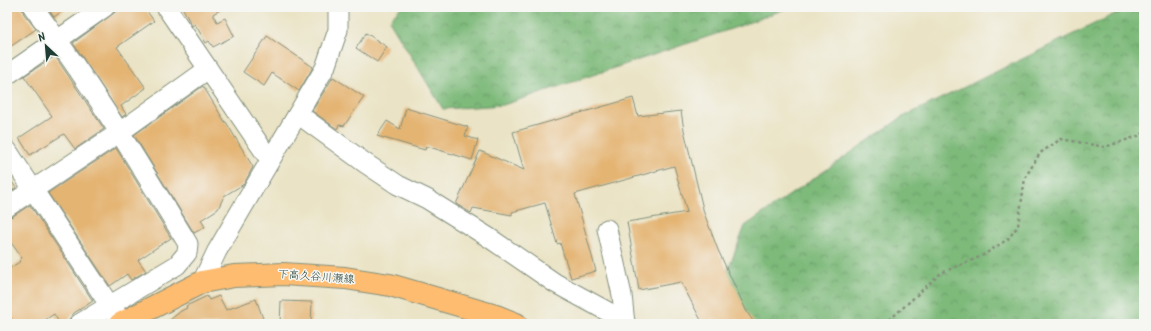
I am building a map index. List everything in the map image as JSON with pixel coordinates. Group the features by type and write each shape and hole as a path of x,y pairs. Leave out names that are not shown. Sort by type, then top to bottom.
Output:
{"main road":[{"name":"下高久谷川瀬線","path":"118,317 202,282 234,276 283,274 345,278 390,286 496,316 516,324"}],"street":[{"path":"33,7 58,40 120,132 188,244 187,253 177,265 118,317 79,324"},
{"path":"7,75 105,7"},
{"path":"166,7 270,160"},
{"path":"202,282 217,251 325,68 338,30 338,7"},
{"path":"7,207 120,132 208,69"},
{"path":"298,114 365,163 398,184 427,199 488,236 555,283 625,322"},
{"path":"7,150 118,317"},
{"path":"607,229 622,295 625,322"}],"path":[{"path":"885,324 941,274 982,256 1008,239 1018,226 1025,178 1040,153 1061,139 1105,147 1144,133"}],"green space":[{"path":"401,7 790,7 737,27 503,105 443,109 389,20"},
{"path":"1129,7 1144,7 1144,324 707,324 745,226 901,118"}],"building":[{"path":"13,7 22,7 24,14 36,29 7,49 7,11"},
{"path":"47,7 68,7 54,17"},
{"path":"122,7 144,7 154,21 117,47 146,88 121,106 126,114 122,117 73,43"},
{"path":"182,7 225,7 213,14 217,22 225,18 234,36 213,47 209,41 206,43 195,24 192,26"},
{"path":"366,33 387,47 377,62 356,48"},
{"path":"267,36 313,67 299,91 272,73 264,86 243,72"},
{"path":"55,56 104,129 75,149 64,134 30,155 19,138 52,116 24,76"},
{"path":"333,77 364,97 344,126 339,125 337,129 312,111"},
{"path":"203,86 253,167 244,184 224,196 218,209 201,220 205,227 194,233 134,135"},
{"path":"633,98 638,116 681,111 684,130 704,213 718,250 747,312 755,324 703,324 681,282 639,290 627,222 687,212 674,166 575,194 596,271 571,278 560,243 557,244 545,203 512,212 512,215 473,208 471,213 456,204 480,151 524,170 513,132"},
{"path":"406,108 468,127 465,136 478,140 472,160 426,146 425,150 377,136 387,121 400,129"},
{"path":"116,148 171,238 138,260 146,271 131,280 127,274 110,286 48,193"},
{"path":"7,174 16,188 7,194"},
{"path":"30,205 93,301 74,313 68,324 60,324 54,314 39,324 15,324 7,312 7,270 21,261 20,260 22,258 7,237 7,218 13,216"},
{"path":"207,296 209,300 219,296 226,310 256,299 265,324 165,324 187,308 186,306"},
{"path":"281,301 312,302 311,324 280,324"}]}
